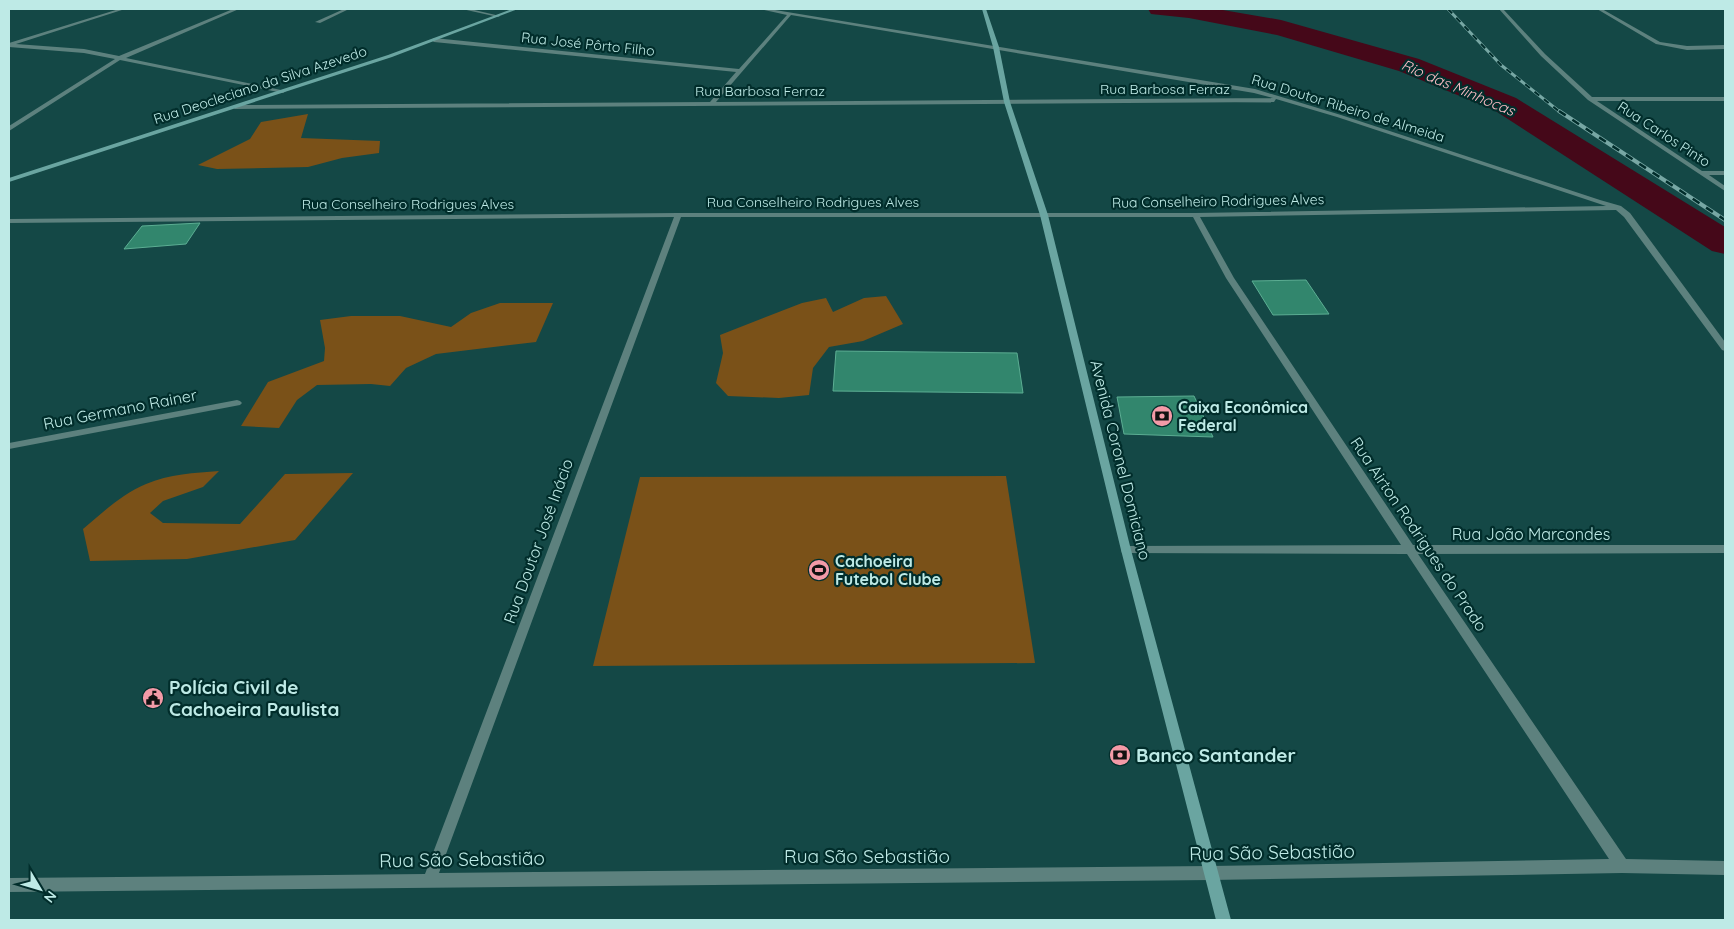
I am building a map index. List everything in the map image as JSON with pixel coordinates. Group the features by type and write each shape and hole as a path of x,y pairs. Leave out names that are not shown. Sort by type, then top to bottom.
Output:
{"street":[{"path":"9,45 123,9"},
{"path":"9,129 118,59 237,9"},
{"path":"318,22 347,9"},
{"path":"464,9 498,16"},
{"name":"Rua Deocleciano da Silva Azevedo","path":"9,180 283,91 434,40 516,9"},
{"name":"Rua Doutor Ribeiro de Almeida","path":"762,9 1234,87 1285,99 1618,208"},
{"name":"Avenida Coronel Domiciano","path":"984,9 996,47 1007,102 1044,215 1126,550 1224,920"},
{"name":"Rua Carlos Pinto","path":"1501,9 1543,55 1590,99 1725,189"},
{"path":"1599,9 1658,43 1687,48 1725,47"},
{"path":"712,103 790,14"},
{"name":"Rua José Pôrto Filho","path":"434,40 740,71"},
{"path":"9,45 84,51 283,91"},
{"name":"Rua Barbosa Ferraz","path":"235,107 1285,99"},
{"path":"1590,99 1725,99"},
{"path":"9,122 20,122"},
{"path":"1701,173 1725,173"},
{"path":"1618,208 1627,215 1725,348"},
{"name":"Rua Conselheiro Rodrigues Alves","path":"9,220 678,215 1195,215 1618,208"},
{"name":"Rua Doutor José Inácio","path":"430,880 678,215"},
{"name":"Rua Airton Rodrigues do Prado","path":"1195,215 1230,278 1622,866"},
{"name":"Rua Germano Rainer","path":"9,446 237,403"},
{"name":"Rua João Marcondes","path":"1126,550 1725,549"},
{"name":"Rua São Sebastião","path":"9,885 1211,873 1622,866 1725,868"}],"shaded area":[{"path":"308,114 301,138 380,141 379,153 342,158 308,167 217,169 198,165 250,139 261,122"},
{"path":"886,296 903,324 863,341 829,347 813,368 809,395 779,398 728,396 716,383 723,353 720,335 802,303 826,298 833,312 864,298"},
{"path":"500,303 553,303 536,342 436,354 406,368 390,386 371,384 317,385 297,400 279,428 241,426 268,382 324,361 325,348 320,320 351,316 400,316 451,327 471,313"},
{"path":"219,471 203,487 163,501 150,513 163,523 240,524 285,474 353,473 295,540 187,559 90,561 83,529 121,498 137,488 164,478 182,474"},
{"name":"Cachoeira Futebol Clube","path":"1006,476 1035,663 593,666 640,477"}],"building":[{"path":"200,223 186,244 124,249 142,226"},
{"path":"1306,280 1329,314 1273,315 1252,281"},
{"path":"836,351 1017,353 1023,393 833,391"},
{"name":"Caixa Econômica Federal","path":"1194,396 1213,437 1124,434 1117,397"}],"waterway":[{"name":"Rio das Minhocas","path":"1160,9 1189,11 1281,28 1409,65 1505,104 1725,243"}],"railway":[{"path":"1448,9 1501,65 1560,112"},
{"path":"1559,111 1725,220"}],"place":[{"name":"Caixa Econômica Federal","path":"1162,416"},
{"name":"Cachoeira Futebol Clube","path":"819,570"},
{"name":"Polícia Civil de Cachoeira Paulista","path":"153,698"},
{"name":"Banco Santander","path":"1120,755"}]}
